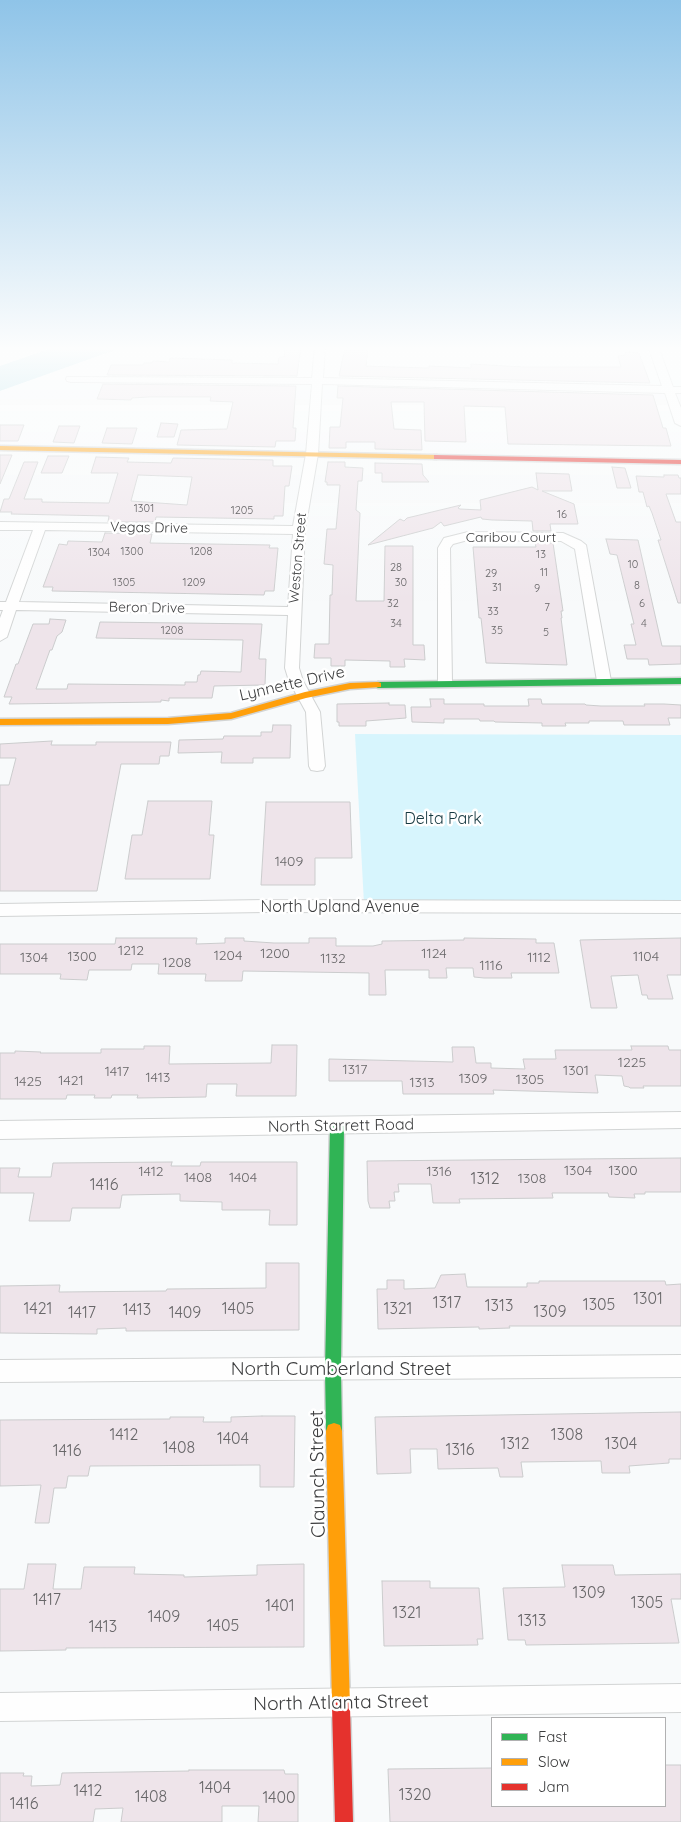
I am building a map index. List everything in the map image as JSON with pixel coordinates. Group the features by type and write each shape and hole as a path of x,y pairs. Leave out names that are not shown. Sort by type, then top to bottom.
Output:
{"street":[{"name":"Weston Street","path":"314,431 312,454 299,530 292,668 296,681 313,712 317,766"},
{"path":"0,448 681,462"},
{"name":"Vegas Drive","path":"0,526 299,530"},
{"path":"0,637 6,606 40,527"},
{"name":"Caribou Court","path":"445,684 444,548 448,541 468,536 562,537 578,544 581,548 604,681"},
{"name":"Beron Drive","path":"6,606 294,611"},
{"name":"Lynnette Drive","path":"0,722 168,721 230,716 305,695 350,686 681,681"},
{"name":"North Upland Avenue","path":"0,910 265,906 681,907"},
{"name":"North Starrett Road","path":"0,1130 681,1120"},
{"name":"Claunch Street","path":"337,1126 333,1369 344,1822"},
{"name":"North Cumberland Street","path":"0,1371 681,1366"},
{"name":"North Atlanta Street","path":"0,1707 341,1704 681,1698"}],"green space":[{"name":"Delta Park","path":"355,734 681,735 681,902 364,904"}],"building":[{"path":"0,431 22,431 18,441 0,441"},
{"path":"57,431 78,431 74,443 53,442"},
{"path":"106,431 136,431 132,444 102,443"},
{"path":"159,431 176,431 174,437 157,437"},
{"path":"181,431 296,431 295,441 276,441 275,447 177,445"},
{"path":"330,431 421,431 422,450 375,449 375,442 346,442 346,448 329,448"},
{"path":"425,431 465,431 466,442 425,441"},
{"path":"507,431 667,431 671,446 508,444"},
{"path":"0,455 12,455 0,484"},
{"path":"48,456 69,456 62,473 41,473"},
{"path":"96,457 129,458 127,462 171,463 173,458 273,460 273,466 292,466 289,486 285,486 283,516 274,516 274,519 156,517 155,522 108,522 109,516 11,514 12,512 0,512 4,499 9,499 24,462 38,462 24,499 42,499 42,502 109,503 118,473 91,473","holes":["138,475 192,477 187,505 131,501"]},
{"path":"328,462 345,462 345,467 363,468 362,481 358,481 356,510 360,513 356,601 384,601 385,546 413,546 413,645 424,645 425,660 404,659 405,667 390,667 390,661 345,660 345,666 331,666 331,658 314,658 315,644 329,644 333,565 324,564 327,529 336,529 340,485 327,485 327,482 325,482"},
{"path":"375,463 422,464 423,475 429,482 382,482 382,473 375,473"},
{"path":"612,467 625,468 631,488 617,488"},
{"path":"536,473 569,474 572,491 542,491 574,504 578,524 550,524 551,531 533,531 532,521 492,520 482,519 481,517 444,526 441,522 433,528 368,545 400,519 404,521 407,518 461,505 458,508 481,510 480,500 532,487 538,490"},
{"path":"664,475 678,475 681,478 681,494 666,494 676,522 681,522 681,603 678,603 658,540 661,540 652,513 649,506 647,507 643,492 639,492 636,476 664,477"},
{"path":"105,533 152,534 150,543 270,545 269,548 278,548 274,591 265,591 264,595 52,591 53,587 43,587 59,544 67,545 68,541 102,542"},
{"path":"606,539 638,540 662,646 681,646 681,664 649,665 648,659 627,659 624,645 636,645 631,624 634,624 617,555 610,554"},
{"path":"535,543 553,543 563,611 561,611 561,618 567,665 486,663 481,618 479,618 473,547 536,547"},
{"path":"50,619 66,620 62,632 57,636 52,650 50,650 36,689 67,689 68,684 185,685 185,682 197,682 201,671 241,672 243,640 96,638 100,622 262,624 259,659 266,659 265,685 214,686 212,698 169,698 169,701 161,700 161,702 9,704 12,697 4,697 33,624 49,624"},
{"path":"430,699 444,699 444,704 484,704 484,706 529,706 528,699 541,699 542,704 601,706 681,705 681,718 668,718 670,725 624,725 623,721 589,721 589,723 565,723 566,726 542,726 542,723 495,722 480,721 479,719 444,719 444,723 412,722 411,707 431,707"},
{"path":"389,703 389,705 405,705 406,718 366,721 366,726 339,726 339,722 337,722 337,704"},
{"path":"273,725 291,725 290,758 253,758 253,763 221,763 222,752 178,753 179,740 223,739 224,736 261,736 261,732 272,732"},
{"path":"52,741 51,745 96,745 96,742 171,742 169,756 160,756 159,764 121,764 97,891 0,891 0,785 9,785 16,758 0,758 0,744"},
{"path":"148,801 212,801 209,835 214,835 210,879 125,879 132,835 142,835"},
{"path":"266,802 350,802 352,858 315,858 315,885 261,885"},
{"path":"116,938 197,938 196,944 225,943 225,938 244,938 244,941 274,943 309,943 309,938 336,938 336,946 373,946 382,944 382,941 464,940 464,938 536,939 536,943 554,943 559,973 511,973 512,978 484,978 474,977 473,968 446,968 447,978 429,978 429,970 385,970 386,995 369,995 369,973 243,971 242,981 205,981 206,974 158,974 159,964 132,964 131,970 89,970 87,980 60,979 61,974 0,974 0,944 115,944"},
{"path":"681,938 681,975 667,975 673,999 648,999 647,995 642,995 638,975 611,976 617,1008 591,1008 580,940"},
{"path":"272,1045 297,1045 296,1096 236,1096 237,1084 207,1084 206,1097 137,1098 138,1095 112,1095 111,1098 94,1098 95,1095 67,1095 66,1099 0,1099 0,1053 15,1053 15,1051 101,1053 101,1049 144,1049 144,1046 170,1046 169,1064 271,1063"},
{"path":"631,1046 668,1046 669,1050 681,1050 681,1086 630,1088 624,1086 622,1076 595,1075 598,1093 493,1090 494,1094 403,1094 402,1081 329,1081 329,1059 453,1062 452,1047 474,1047 476,1063 491,1063 491,1068 525,1069 523,1059 556,1059 555,1050 632,1050"},
{"path":"681,1158 681,1192 645,1192 645,1194 634,1194 635,1198 609,1197 608,1193 552,1193 553,1198 459,1199 460,1203 433,1203 431,1184 398,1184 399,1192 394,1192 395,1201 389,1201 390,1208 370,1208 368,1201 367,1161"},
{"path":"172,1162 171,1166 200,1166 201,1162 297,1162 297,1225 269,1225 270,1210 222,1210 222,1202 180,1201 180,1194 122,1195 120,1208 72,1208 70,1221 29,1221 34,1193 0,1193 0,1168 20,1168 18,1177 51,1177 53,1163"},
{"path":"266,1263 299,1263 299,1330 126,1331 126,1328 97,1329 97,1334 0,1333 0,1286 60,1285 59,1292 266,1288"},
{"path":"465,1274 467,1287 527,1287 527,1283 539,1283 539,1281 665,1281 666,1285 681,1284 681,1326 509,1326 510,1328 479,1329 479,1327 378,1329 377,1289 387,1289 387,1280 404,1280 404,1289 435,1288 441,1275"},
{"path":"681,1412 681,1459 669,1459 669,1463 629,1466 630,1473 602,1473 601,1461 521,1462 523,1477 500,1477 498,1468 438,1469 437,1449 410,1449 411,1473 377,1474 375,1417"},
{"path":"295,1416 294,1487 260,1487 260,1465 90,1466 88,1476 68,1476 66,1488 54,1488 49,1523 35,1523 41,1485 0,1486 0,1420 204,1417 203,1422 231,1422 231,1417"},
{"path":"28,1564 56,1564 53,1589 81,1589 84,1567 135,1567 134,1574 184,1575 184,1577 257,1575 257,1565 304,1564 304,1647 66,1648 66,1650 0,1651 0,1589 24,1589"},
{"path":"562,1565 613,1565 615,1575 681,1574 681,1599 671,1599 679,1643 526,1645 525,1640 508,1640 503,1588 565,1587"},
{"path":"382,1581 430,1581 430,1588 479,1588 483,1639 477,1639 478,1645 384,1646"},
{"path":"666,1765 681,1765 681,1822 390,1822 388,1769 491,1768 491,1807 666,1807"},
{"path":"284,1770 285,1774 298,1774 298,1822 258,1822 259,1806 222,1806 222,1822 121,1822 123,1808 95,1809 93,1822 0,1822 0,1773 24,1773 23,1776 32,1776 31,1786 60,1785 62,1773"}],"traffic: fast":[{"path":"378,685 681,681"},
{"path":"334,1431 333,1369 337,1126"}],"traffic: slow":[{"path":"0,448 437,457"},
{"path":"0,722 168,721 231,716 305,695 350,686 378,685"},
{"path":"334,1431 341,1706"}],"traffic: jam":[{"path":"437,457 681,462"},
{"path":"341,1706 344,1822"}]}
